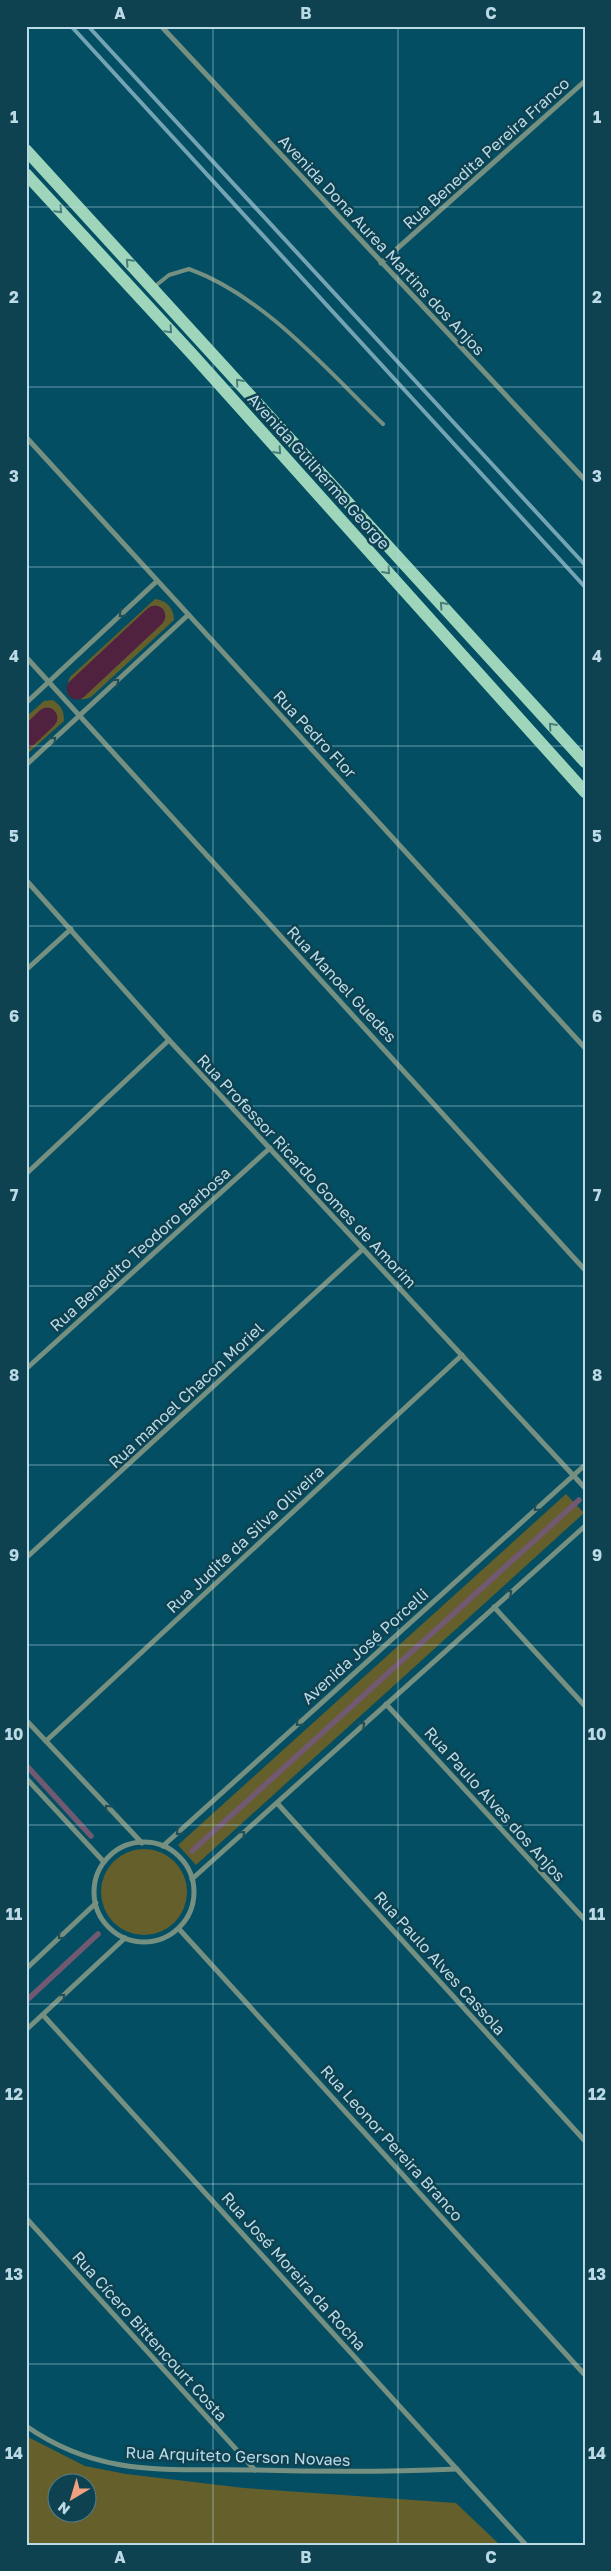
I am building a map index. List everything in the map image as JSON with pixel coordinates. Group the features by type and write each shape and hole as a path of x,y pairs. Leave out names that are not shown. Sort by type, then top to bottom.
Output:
{"main road":[{"name":"Avenida Guilherme George","path":"26,150 585,762"},
{"name":"Avenida Guilherme George","path":"26,174 192,354 585,792"}],"street":[{"name":"Avenida Dona Aurea Martins dos Anjos","path":"161,26 585,480"},
{"name":"Rua Benedita Pereira Franco","path":"381,263 585,81"},
{"name":"Rua Pedro Flor","path":"26,437 585,1048"},
{"path":"26,704 157,581"},
{"path":"26,765 188,615"},
{"name":"Rua Manoel Guedes","path":"26,657 585,1270"},
{"name":"Rua Professor Ricardo Gomes de Amorim","path":"26,880 169,1040 585,1488"},
{"path":"26,970 71,929"},
{"path":"26,1174 169,1040"},
{"name":"Rua Benedito Teodoro Barbosa","path":"26,1369 270,1148"},
{"name":"Rua manoel Chacon Moriel","path":"26,1558 364,1249"},
{"name":"Rua Judite da Silva Oliveira","path":"46,1741 462,1355"},
{"name":"Avenida José Porcelli","path":"163,1846 585,1465"},
{"path":"192,1878 585,1526"},
{"path":"494,1607 585,1706"},
{"name":"Rua Paulo Alves dos Anjos","path":"386,1704 585,1920"},
{"path":"26,1720 142,1843"},
{"path":"26,1778 104,1862"},
{"name":"Rua Paulo Alves Cassola","path":"277,1802 585,2141"},
{"path":"142,1843 163,1846 172,1851 185,1863 192,1878 194,1896 192,1908 179,1929 164,1938 146,1942 125,1938 107,1925 96,1903 95,1889 98,1875 104,1862 115,1852 128,1846 142,1843"},
{"path":"26,1969 96,1903"},
{"name":"Rua Leonor Pereira Branco","path":"179,1929 585,2375"},
{"path":"26,2030 125,1938"},
{"name":"Rua José Moreira da Rocha","path":"43,2015 526,2545"},
{"name":"Rua Cícero Bittencourt Costa","path":"26,2218 255,2470"},
{"name":"Rua Arquiteto Gerson Novaes","path":"26,2426 83,2456 125,2467 332,2473 458,2469"}],"lane":[{"path":"153,288 169,275 189,269 217,282 282,328 383,424"}],"shaded area":[{"path":"155,599 163,601 169,606 173,612 174,620 91,697 80,699 72,696 68,688 70,677"},
{"path":"53,700 61,709 64,721 26,755 26,717 44,701"},
{"path":"566,1494 584,1513 196,1865 178,1845"},
{"path":"144,1849 161,1852 175,1861 184,1875 187,1892 184,1909 175,1923 161,1932 144,1935 127,1932 113,1923 104,1909 101,1892 104,1875 113,1861 127,1852"},
{"path":"26,2436 85,2466 126,2474 244,2488 456,2503 500,2545 26,2545"}],"waterway":[{"path":"77,689 155,616"},
{"path":"26,738 47,718"},
{"path":"192,1851 579,1500"},
{"path":"26,1765 91,1836"},
{"path":"26,2001 98,1934"}],"railway":[{"path":"71,26 585,587"},
{"path":"88,26 585,565"}]}
